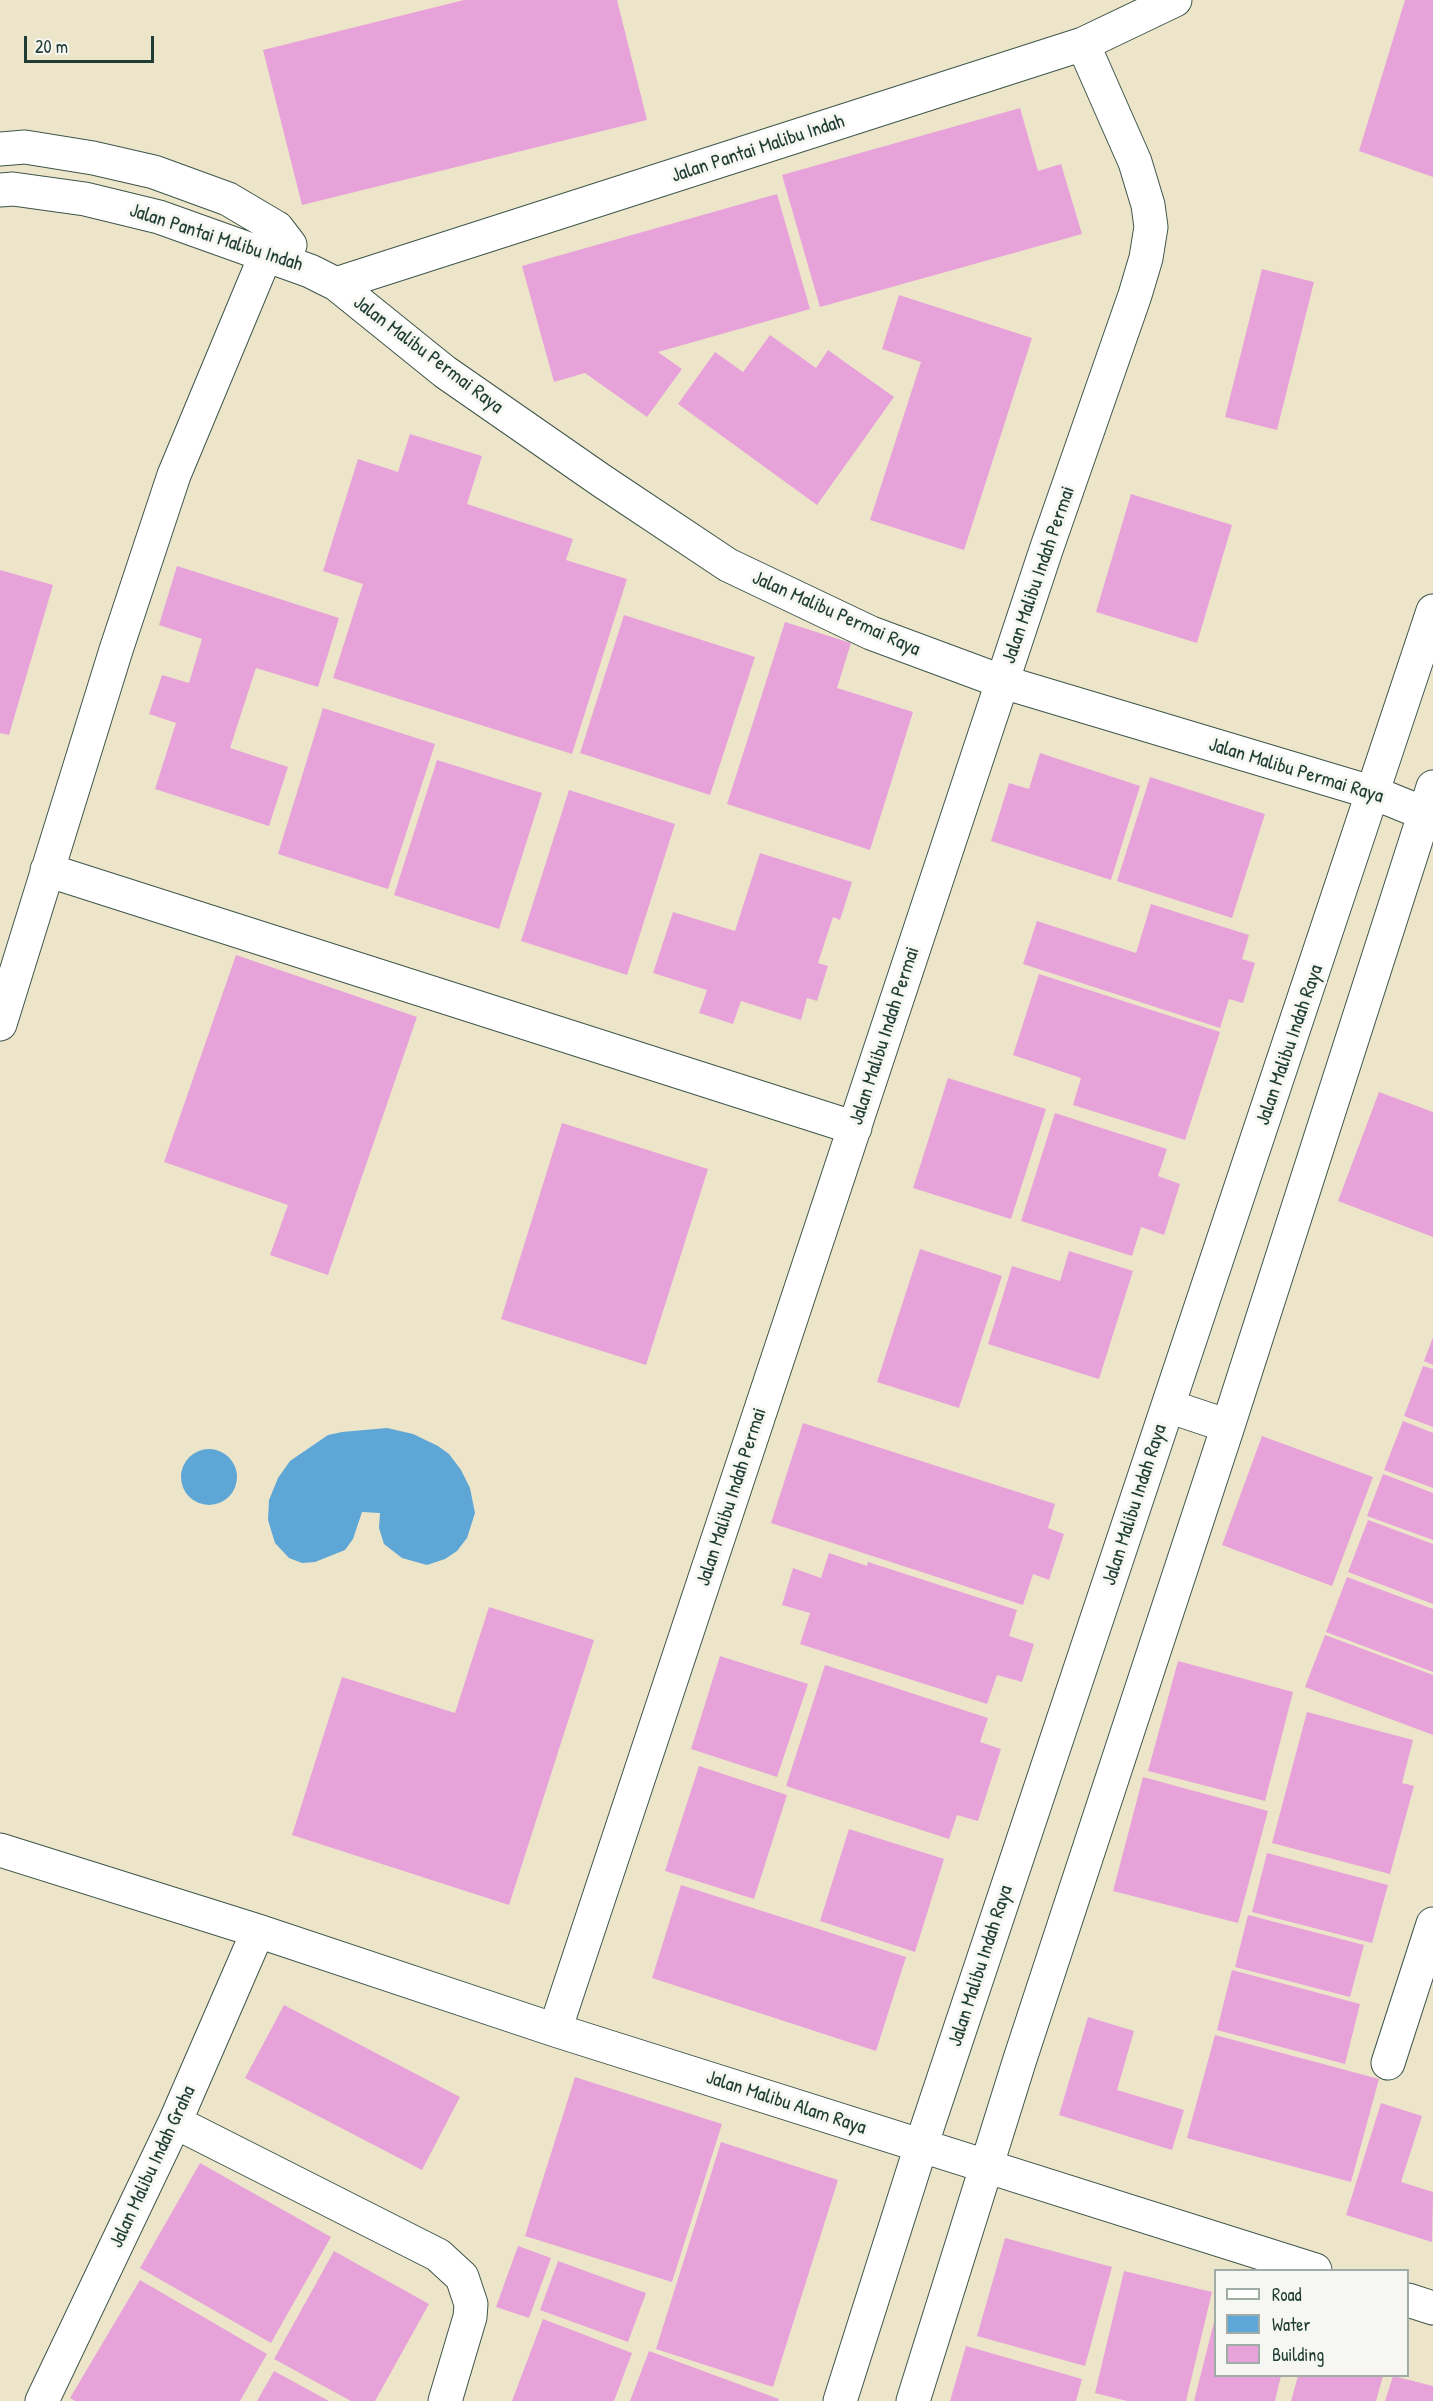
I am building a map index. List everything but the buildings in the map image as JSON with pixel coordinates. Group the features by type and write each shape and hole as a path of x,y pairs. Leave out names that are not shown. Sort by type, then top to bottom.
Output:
{"street":[{"name":"Jalan Pantai Malibu Indah","path":"0,149 25,147 93,158 154,172 228,199 272,242 323,277 1083,44 1175,0"},
{"name":"Jalan Malibu Indah Permai","path":"555,2030 1046,550 1146,258 1151,227 1148,205 1135,162 1083,44"},
{"name":"Jalan Pantai Malibu Indah","path":"0,190 13,189 85,199 272,242"},
{"path":"0,1024 116,650 174,475 272,242"},
{"name":"Jalan Malibu Permai Raya","path":"323,277 445,372 728,565 871,633 1003,682 1374,793 1430,806"},
{"name":"Jalan Malibu Indah Raya","path":"840,2401 921,2146 1433,611"},
{"path":"913,2401 1020,2058 1430,806"},
{"path":"47,870 855,1128"},
{"path":"1168,1406 1228,1426"},
{"name":"Jalan Malibu Alam Raya","path":"0,1851 258,1931 555,2030 1309,2269"},
{"name":"Jalan Malibu Indah Graha","path":"42,2401 175,2122 258,1931"},
{"path":"1388,2063 1432,1933"},
{"path":"175,2122 438,2254 462,2277 471,2304 470,2317 445,2401"},
{"path":"1409,2301 1433,2308"}],"water":[{"path":"387,1428 413,1434 438,1446 449,1454 461,1470 470,1488 475,1513 467,1538 457,1551 445,1559 427,1565 402,1558 384,1544 379,1528 380,1513 362,1512 353,1539 345,1550 315,1562 302,1563 289,1558 275,1543 268,1520 269,1500 278,1478 290,1461 328,1435"},
{"path":"204,1449 214,1449 229,1457 235,1466 237,1477 235,1488 229,1497 214,1505 204,1505 193,1500 186,1493 181,1482 181,1472 186,1461 193,1454"}]}
